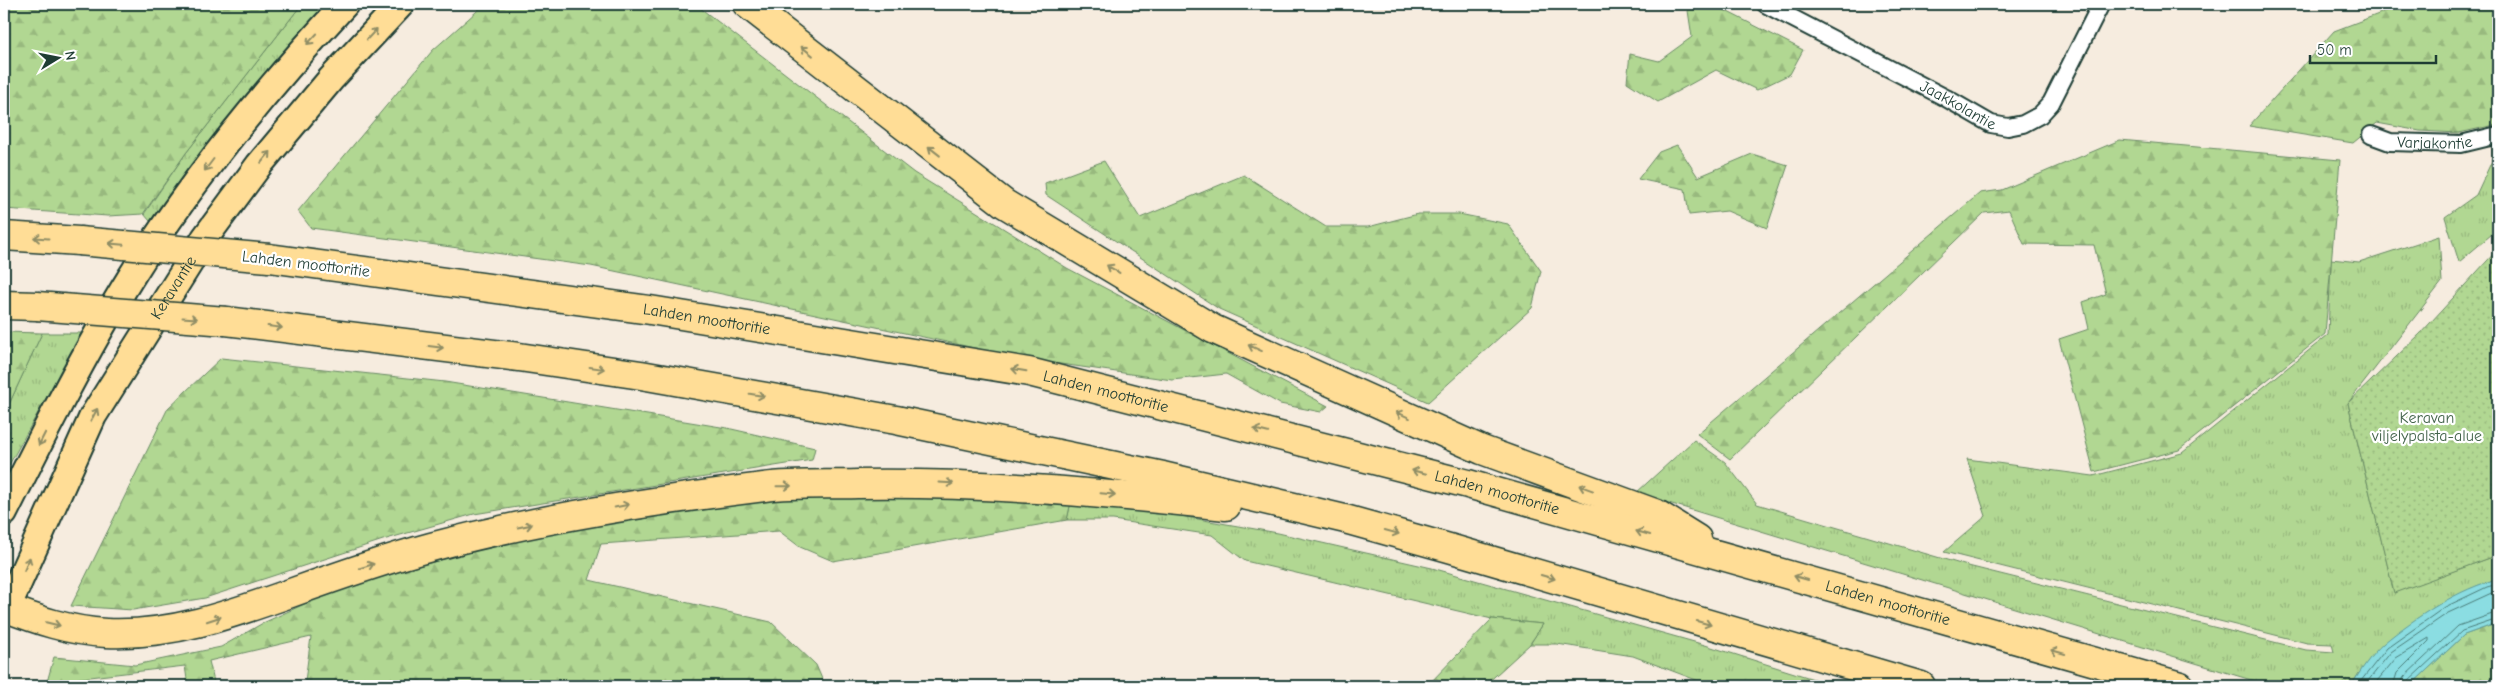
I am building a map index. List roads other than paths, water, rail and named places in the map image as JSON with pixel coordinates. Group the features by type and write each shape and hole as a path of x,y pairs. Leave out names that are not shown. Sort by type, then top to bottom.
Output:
{"highway":[{"path":"747,4 1005,204 1213,328 1482,450 1657,514 1724,556"},
{"name":"Lahden moottoritie","path":"4,236 269,258 650,310 1029,372 1468,484 2180,686"},
{"path":"4,305 226,321 519,357 641,375 877,416 1163,476 1345,520 1921,686"},
{"path":"6,607 43,622 74,629 113,633 161,630 200,624 352,571 431,547 632,504 769,486 934,482 1039,488 1345,520"}],"main road":[{"path":"4,513 97,333 132,275 209,164 299,54 346,4"},
{"name":"Keravantie","path":"6,607 93,416 205,238 265,158 331,79 401,4"}],"street":[{"name":"Jaakkolantie","path":"1766,4 1991,124 2008,127 2023,124 2040,115 2051,103 2101,4"},
{"name":"Varjakontie","path":"2371,135 2390,142 2462,144 2498,135"}],"water":[{"path":"2498,579 2498,623 2464,635 2410,686 2351,686 2379,647 2396,633 2438,605 2468,589"}],"park label":[{"name":"Keravan viljelypalsta-alue","path":"2427,427"}]}
